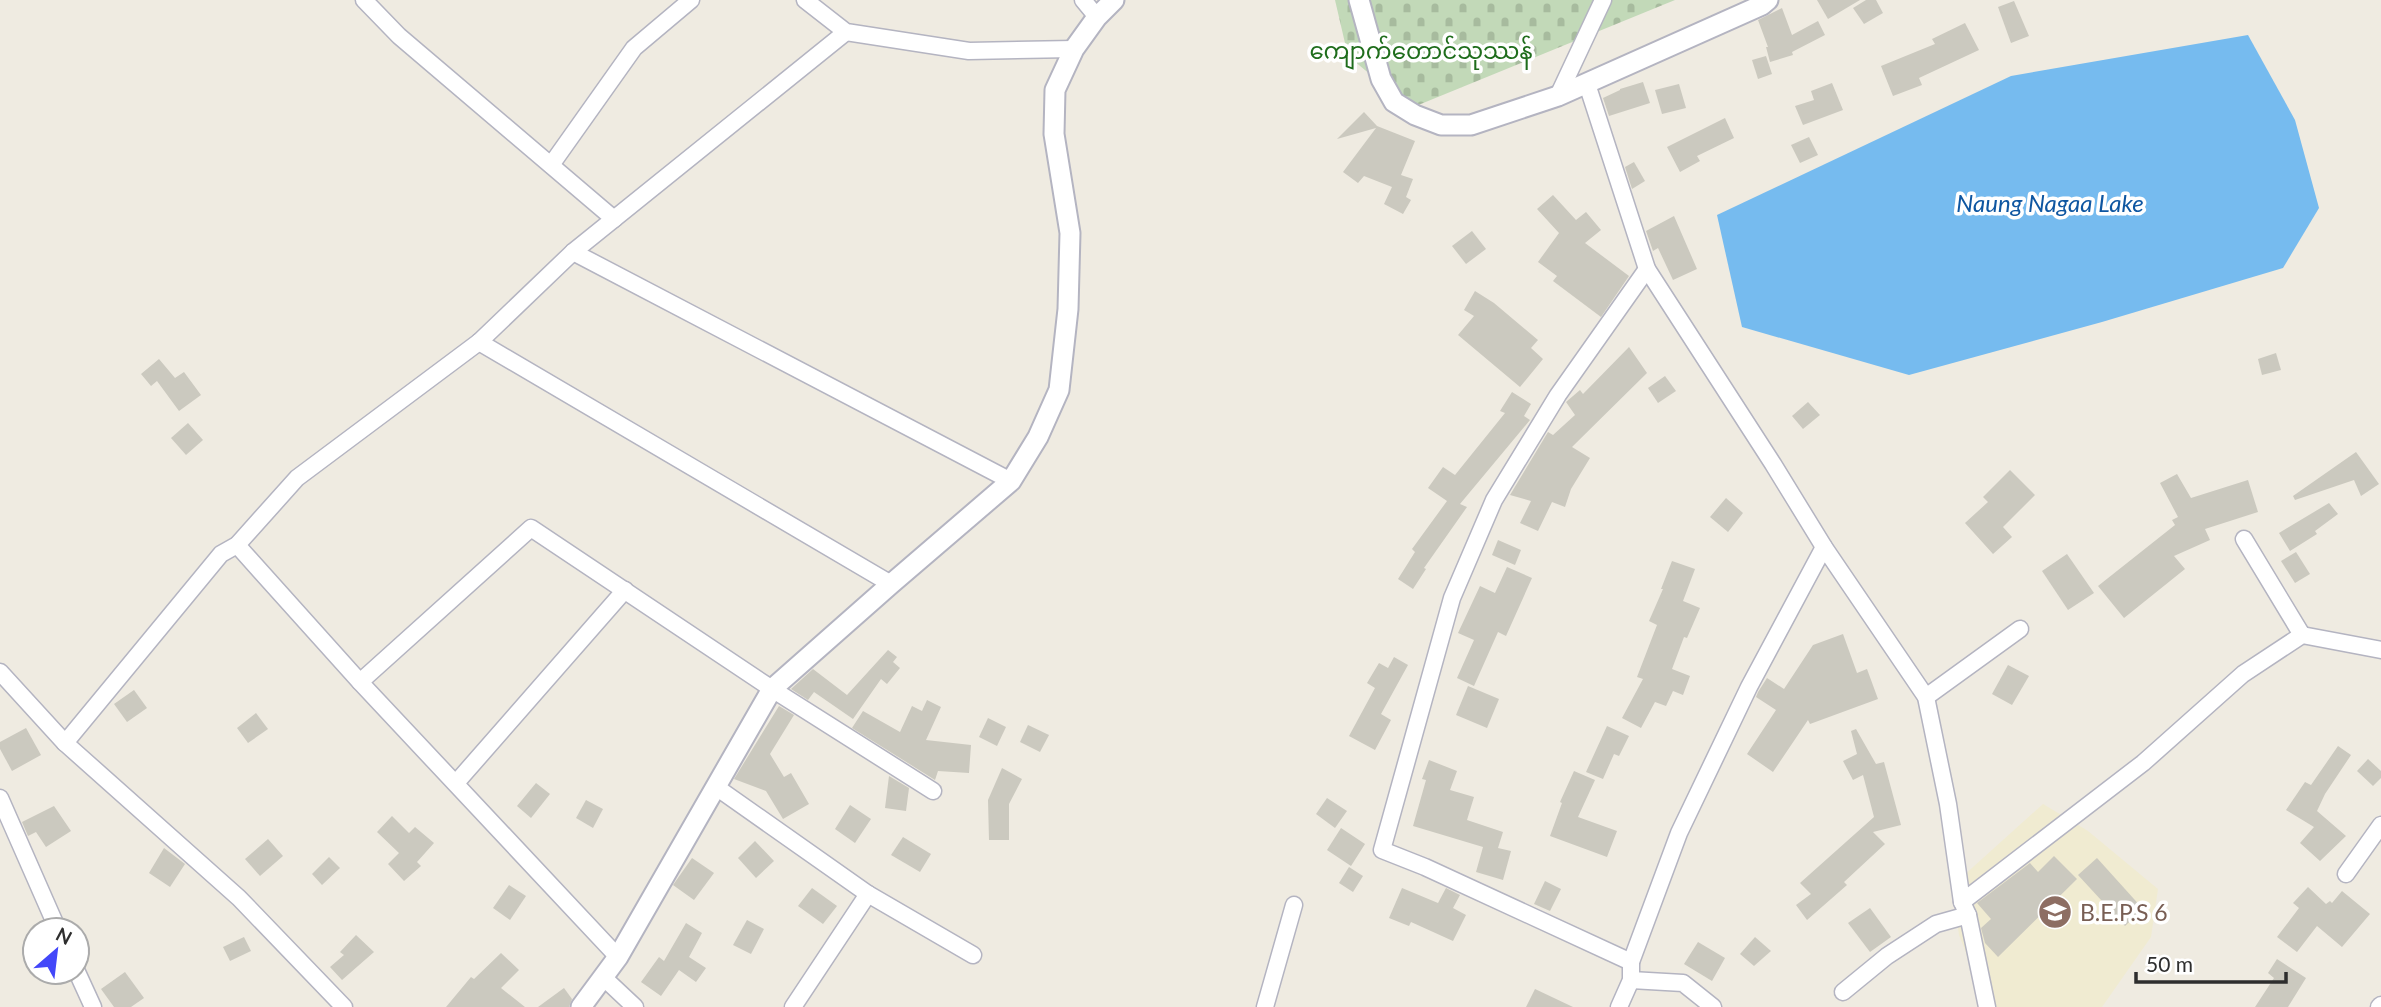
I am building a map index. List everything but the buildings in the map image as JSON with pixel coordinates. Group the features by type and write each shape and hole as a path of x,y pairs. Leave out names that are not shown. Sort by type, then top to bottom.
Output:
{"street":[{"path":"364,0 399,36 614,219"},
{"path":"551,166 634,48 691,0"},
{"path":"806,0 846,32 969,51 1074,50"},
{"path":"1083,0 1097,17"},
{"path":"581,1007 618,957 772,689 1011,481 1038,437 1059,390 1068,309 1070,233 1054,134 1055,90 1074,50 1097,17 1114,0"},
{"path":"1359,0 1381,79 1394,102 1415,115 1441,125 1471,124 1587,85 1768,0"},
{"path":"1558,96 1603,0"},
{"path":"65,743 221,554 237,545 297,478 479,342 573,252 846,32"},
{"path":"1587,85 1647,269 1824,547 1926,697 1948,804 1965,909 1987,1007"},
{"path":"573,252 1011,481"},
{"path":"1631,962 1425,867 1382,850 1452,598 1494,499 1558,396 1647,269"},
{"path":"479,342 891,583"},
{"path":"360,682 531,528 772,689 933,791"},
{"path":"2244,539 2302,635"},
{"path":"237,545 360,682 618,957"},
{"path":"1619,1007 1631,980 1631,962 1679,833 1749,687 1824,547"},
{"path":"456,783 625,590"},
{"path":"1926,697 2020,629"},
{"path":"1843,992 1887,956 1965,909 2143,763 2243,674 2302,635 2381,650"},
{"path":"0,672 65,743 239,898 344,1007"},
{"path":"716,787 868,894 973,955"},
{"path":"0,798 52,916"},
{"path":"2346,874 2378,836"},
{"path":"793,1007 868,894"},
{"path":"1265,1007 1294,905"},
{"path":"603,977 635,1007"},
{"path":"1631,980 1672,980 1682,983 1713,1007"},
{"path":"83,986 93,1007"}],"shaded area":[{"name":"B.E.P.S 6","path":"2043,804 2088,831 2158,889 2151,937 2102,1007 1983,1007 1979,986 1959,935 1952,886"}],"green space":[{"name":"ကျောက်တောင်သုဿန်","path":"1335,0 1675,0 1411,108 1348,56"}],"water":[{"name":"Naung Nagaa Lake","path":"2248,35 2295,120 2319,208 2283,268 2102,322 1909,375 1742,327 1717,215 2011,76"}],"place":[{"name":"B.E.P.S 6","path":"2055,912"}]}
